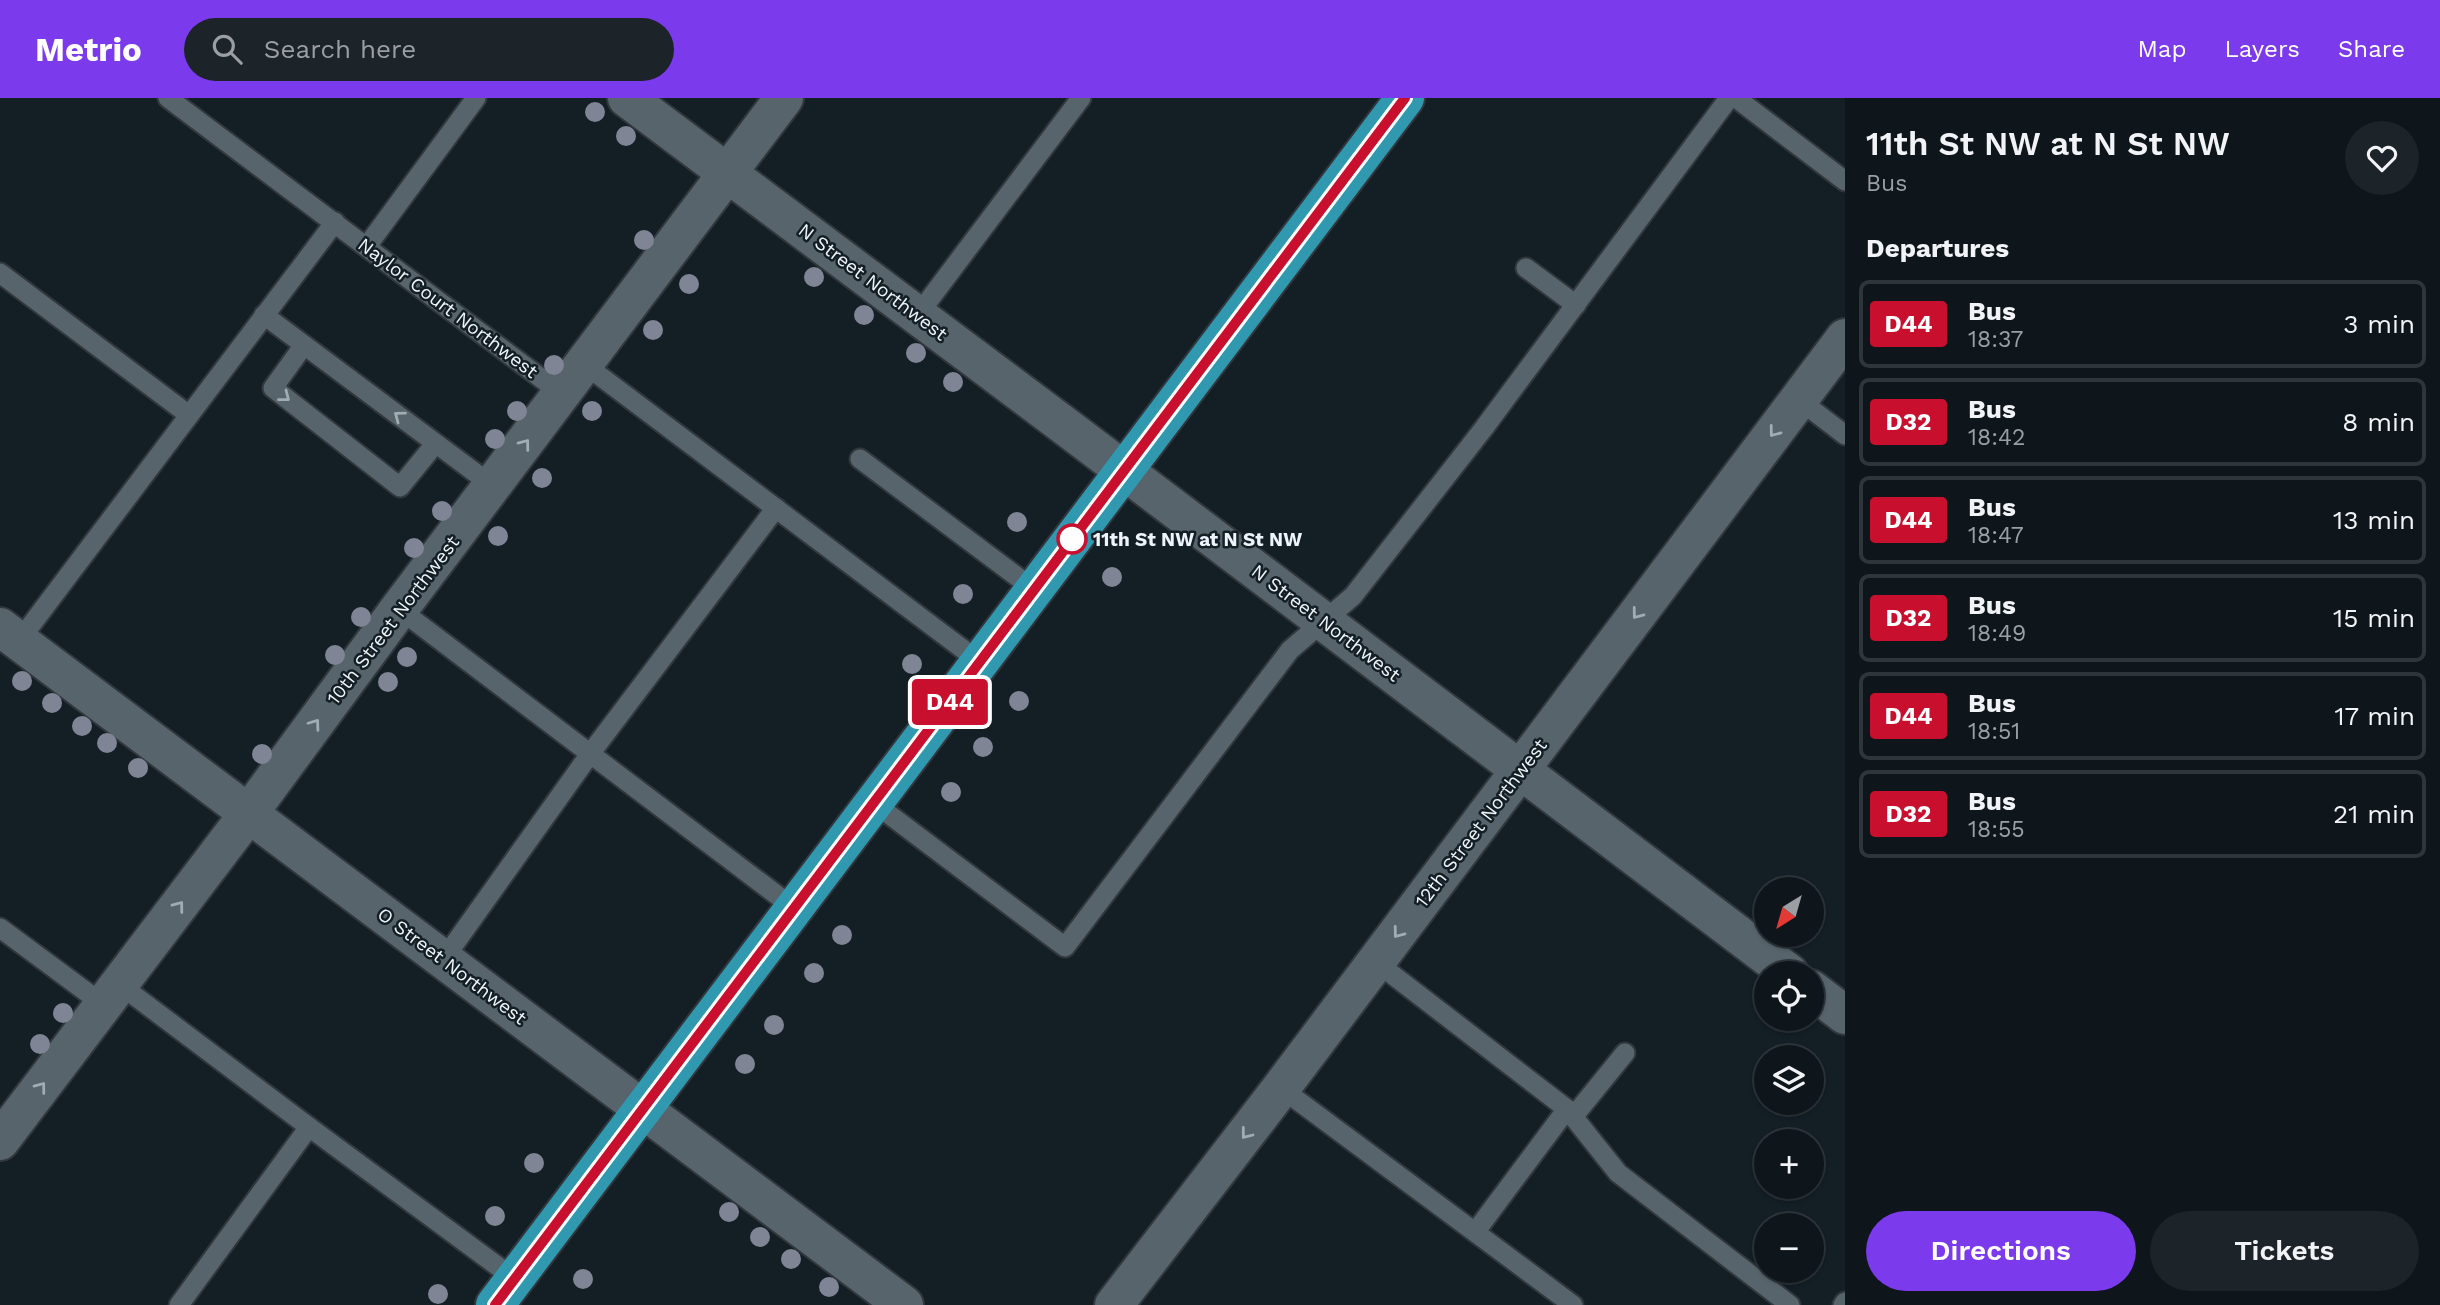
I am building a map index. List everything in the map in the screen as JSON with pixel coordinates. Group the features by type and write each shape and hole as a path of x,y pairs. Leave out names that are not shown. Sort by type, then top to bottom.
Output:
{"highway":[{"path":"505,1292 1405,98"}],"street":[{"name":"N Street Northwest","path":"626,98 1124,470 1773,961"},
{"name":"10th Street Northwest","path":"0,1141 785,98"},
{"name":"12th Street Northwest","path":"1114,1305 1281,1088 1845,338"},
{"name":"O Street Northwest","path":"9,634 904,1305"},
{"path":"1824,999 1845,1015"}],"lane":[{"name":"Naylor Court Northwest","path":"168,98 367,246 776,508 980,662"},
{"path":"367,246 475,98"},
{"path":"916,316 1081,98"},
{"path":"874,803 1065,947 1290,650 1353,596 1485,428 1729,98"},
{"path":"1736,98 1845,181"},
{"path":"9,634 190,415 335,222"},
{"path":"1526,268 1576,305"},
{"path":"0,273 190,415"},
{"path":"264,315 493,486"},
{"path":"304,345 273,388 400,487 435,443"},
{"path":"1798,399 1845,435"},
{"path":"860,459 1035,590"},
{"path":"443,960 590,754 776,508"},
{"path":"399,609 794,908"},
{"path":"0,928 112,994 309,1128 505,1292"},
{"path":"1376,962 1570,1113 1618,1173 1790,1305"},
{"path":"1476,1231 1570,1113 1625,1053"},
{"path":"1281,1088 1573,1305"},
{"path":"179,1305 309,1128"}],"bus line":[{"name":"D44","path":"495,1305 1405,98"}],"place":[{"name":"11th St NW at N St NW","path":"1072,539"}]}
